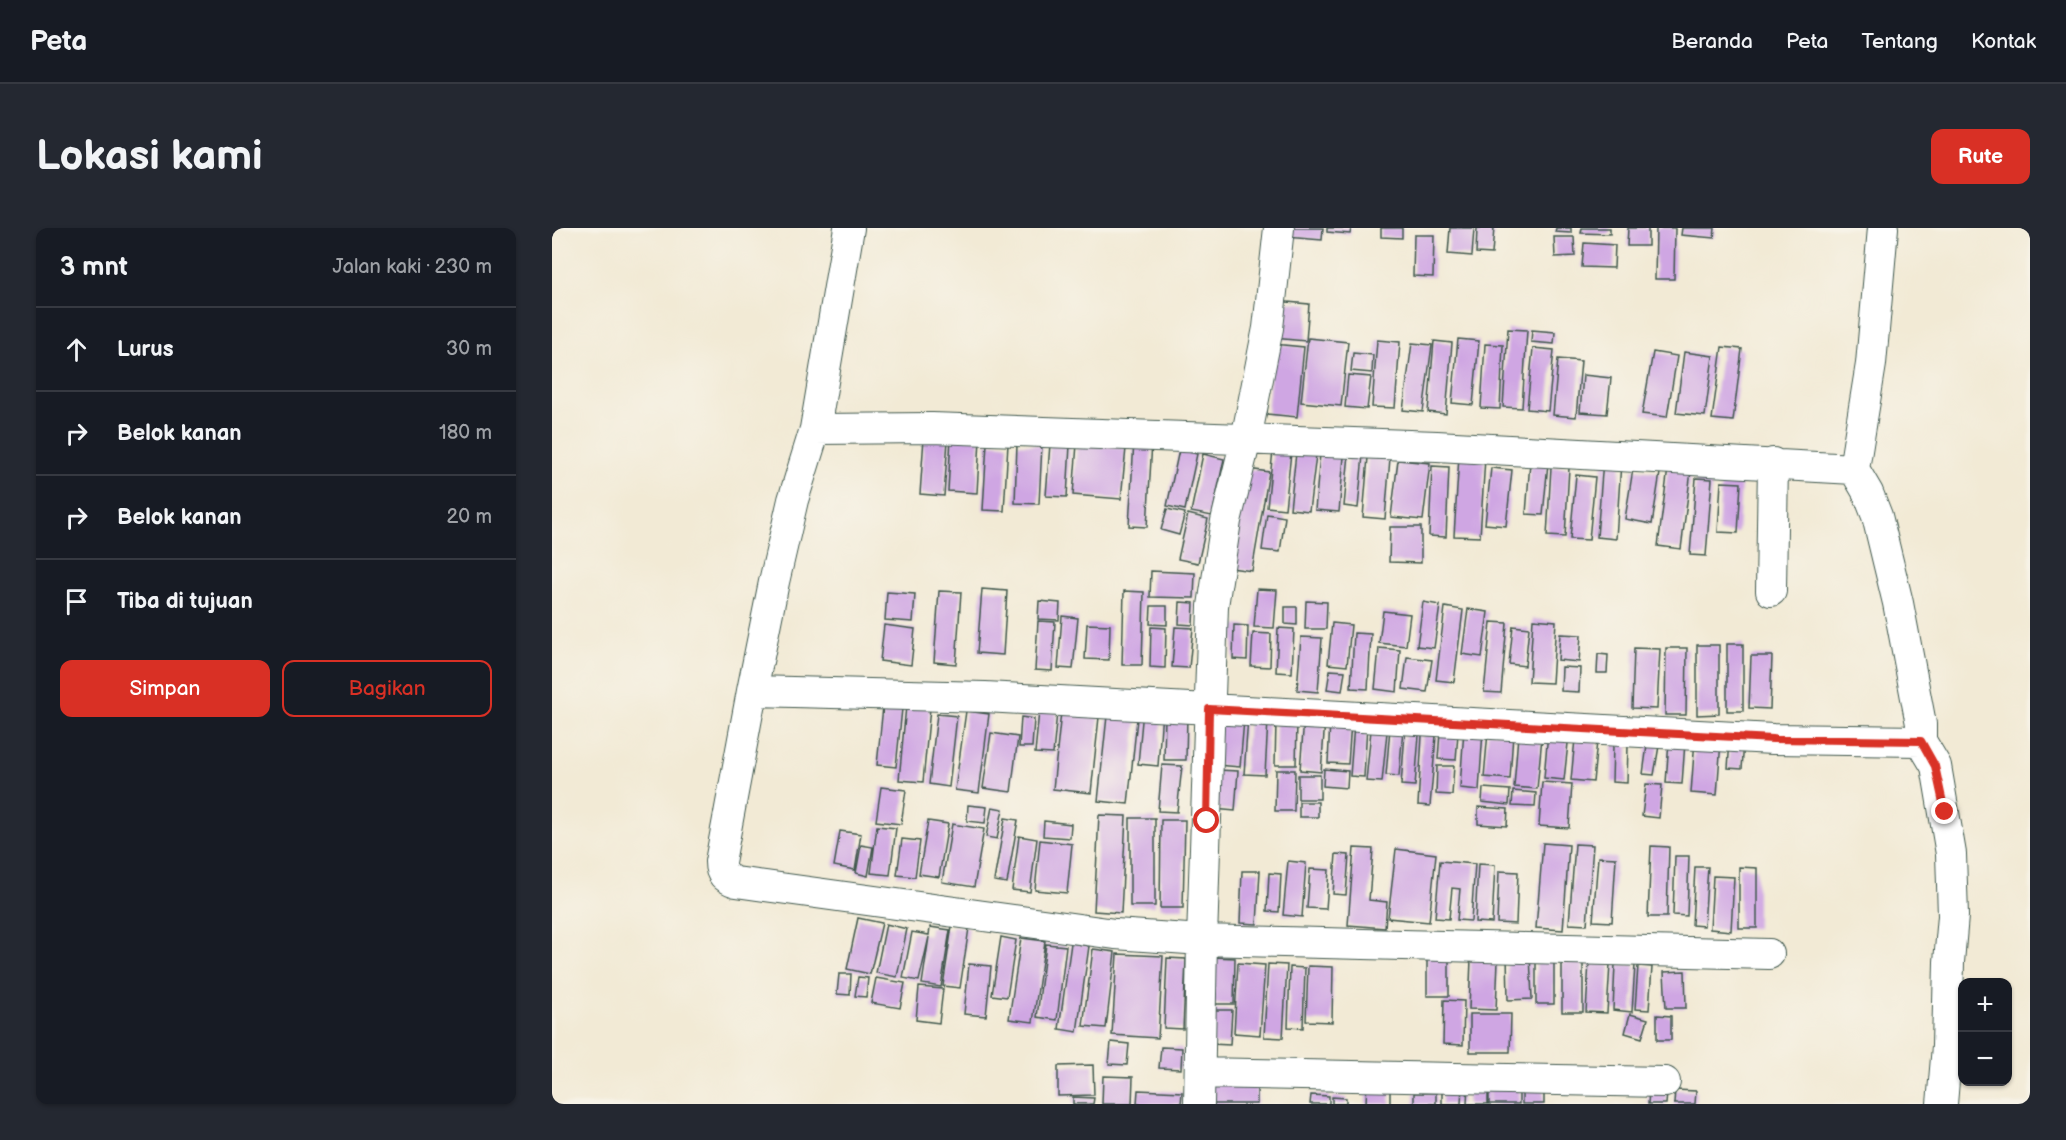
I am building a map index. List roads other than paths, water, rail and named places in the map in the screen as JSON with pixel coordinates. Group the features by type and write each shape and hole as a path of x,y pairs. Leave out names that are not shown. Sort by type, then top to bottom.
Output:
{"street":[{"path":"849,228 815,429 793,500 752,691 720,862 722,873 729,879 736,882 1115,934 1202,940 1769,954"},
{"path":"1199,1104 1213,606 1226,521 1246,439 1268,328 1279,228"},
{"path":"1883,228 1871,364 1854,470 1868,493 1877,516 1898,603 1922,729 1921,741 1935,766 1951,855 1953,916 1942,1104"},
{"path":"815,429 932,428 1437,446 1854,470"},
{"path":"1771,591 1773,464"},
{"path":"752,691 986,697 1773,739 1921,741"},
{"path":"1200,1073 1665,1082"}]}
